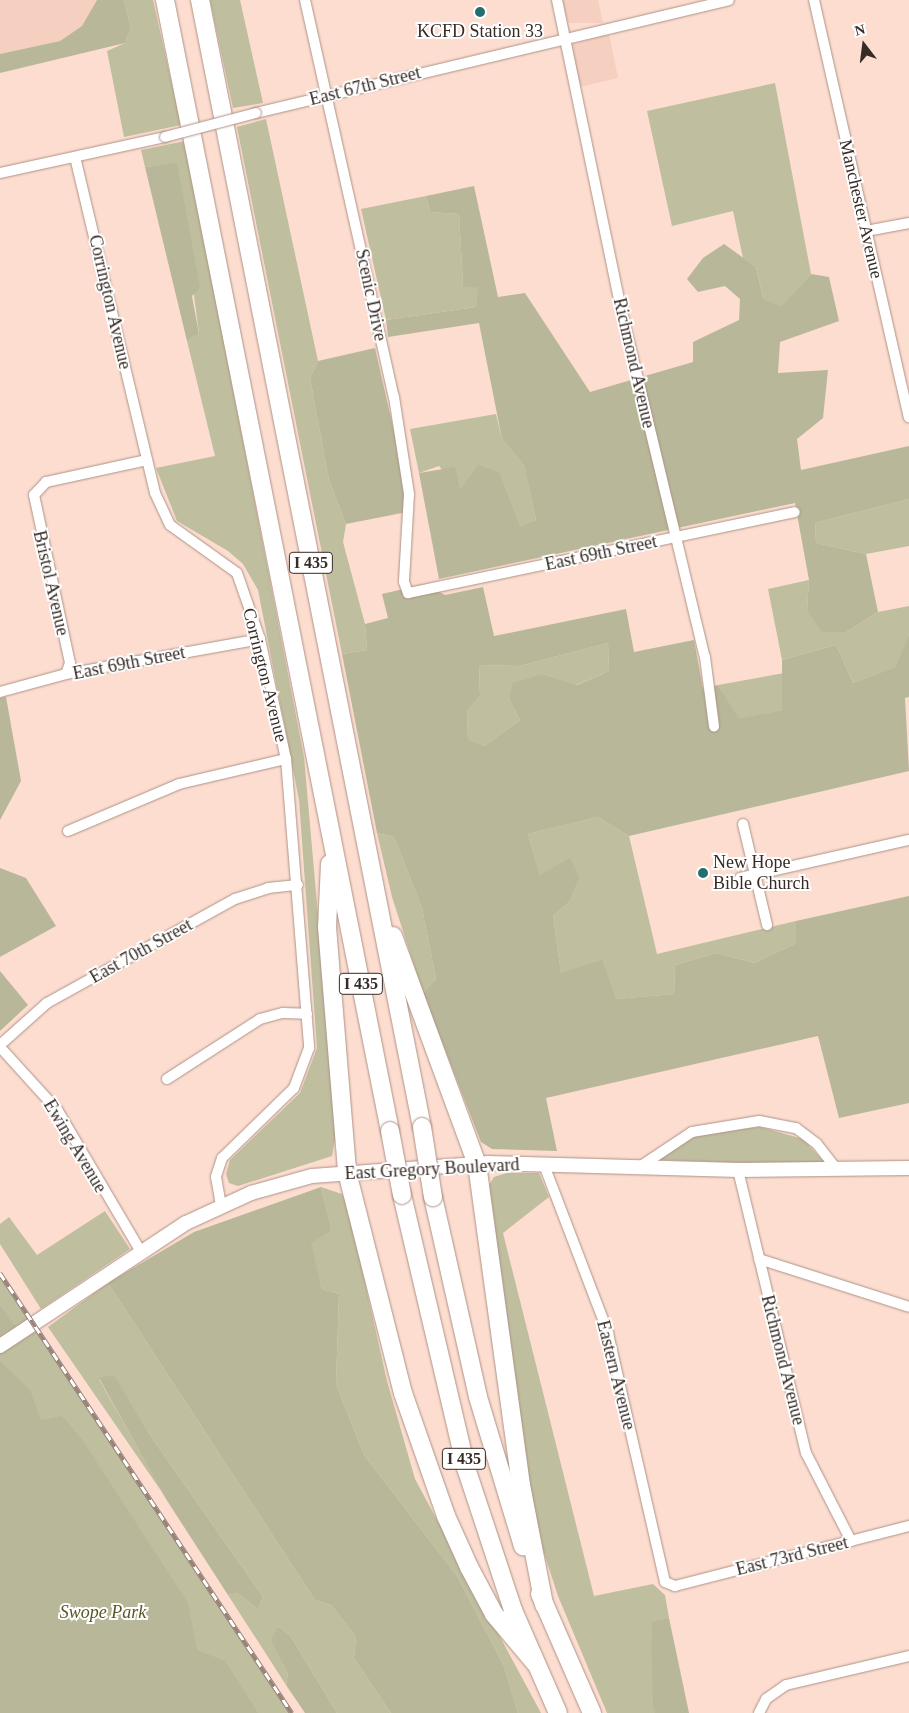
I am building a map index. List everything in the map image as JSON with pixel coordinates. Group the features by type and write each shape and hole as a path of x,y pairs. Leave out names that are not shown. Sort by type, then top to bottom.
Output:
{"highway":[{"name":"I 435","path":"165,0 402,1195 466,1468 513,1610 558,1713"},
{"name":"I 435","path":"200,0 422,1127 433,1197 492,1449 544,1605 592,1713"},
{"path":"332,836 327,928 347,1172 403,1394 446,1516 494,1614 536,1664"},
{"path":"376,894 477,1164 521,1486 544,1605"}],"main road":[{"name":"East Gregory Boulevard","path":"0,1346 141,1252 221,1206 278,1185 347,1172 477,1164 641,1166 738,1170 909,1168"}],"street":[{"name":"Scenic Drive","path":"305,0 394,397 409,494 404,582 408,593"},
{"name":"Richmond Avenue","path":"557,0 673,538 705,657 714,726"},
{"name":"East 67th Street","path":"0,173 165,137 565,36 729,0"},
{"name":"Manchester Avenue","path":"814,0 909,417"},
{"name":"Corrington Avenue","path":"75,157 147,460 170,525 236,573 260,639 286,759 298,885 308,1048 302,1074 284,1100 222,1158 216,1177 221,1206"},
{"path":"866,231 909,223"},
{"name":"Bristol Avenue","path":"66,674 70,663 33,507 36,491 46,482 147,460"},
{"name":"East 69th Street","path":"408,593 795,512"},
{"name":"East 69th Street","path":"0,692 66,674 260,639"},
{"path":"68,831 179,784 286,759"},
{"path":"743,824 767,925"},
{"path":"740,878 909,840"},
{"name":"East 70th Street","path":"0,1046 47,1003 235,898 268,888 298,885"},
{"path":"167,1079 260,1019 283,1012 307,1014"},
{"name":"Ewing Avenue","path":"0,1046 58,1111 141,1252"},
{"path":"641,1166 692,1132 759,1121 796,1128 817,1144 837,1170"},
{"name":"Eastern Avenue","path":"544,1165 608,1333 665,1582 675,1586"},
{"name":"Richmond Avenue","path":"738,1170 806,1453 851,1541"},
{"path":"759,1259 909,1307"},
{"name":"East 73rd Street","path":"675,1586 909,1526"},
{"path":"760,1712 773,1692 786,1685 909,1656"}],"shaded area":[{"path":"0,0 97,0 82,26 60,41 0,54"},
{"path":"559,0 598,0 603,23 569,23"},
{"path":"609,34 618,78 580,87 572,45"}],"green space":[{"path":"97,0 124,0 131,28 125,43 0,73 0,54 60,41 82,26"},
{"path":"124,0 153,0 181,125 124,137 107,51 125,43 131,28"},
{"path":"210,0 240,0 263,103 233,108"},
{"path":"775,83 811,274 781,308 763,298 756,267 743,258 733,211 672,226 647,111"},
{"path":"266,119 318,361 310,378 329,480 346,524 343,542 365,624 367,650 342,654 237,127"},
{"path":"185,141 304,757 337,1130 332,1156 238,1186 229,1183 226,1174 230,1160 300,1093 317,1048 299,800 258,590 243,564 228,551 177,521 156,468 215,456 187,341 199,334 177,164 145,167 141,150"},
{"path":"177,163 200,288 192,296 199,334 187,341 145,167"},
{"path":"474,186 498,297 525,293 590,392 693,362 693,342 739,320 740,299 725,286 698,292 687,279 703,258 724,244 756,267 763,298 781,307 811,274 829,277 839,321 780,342 778,373 828,370 823,418 797,439 801,470 909,446 909,499 815,523 816,543 866,554 878,612 846,632 822,632 807,610 809,580 795,503 439,579 419,473 455,467 460,490 478,465 499,472 520,527 536,520 524,464 502,439 479,323 388,337 386,320 476,307 478,288 463,286 459,214 430,212 426,196"},
{"path":"426,196 430,212 459,214 463,285 479,288 476,307 386,320 361,209"},
{"path":"375,348 412,511 346,524 329,480 310,378 318,361"},
{"path":"496,414 502,439 524,463 536,520 520,528 459,490 439,466 419,473 410,429"},
{"path":"909,499 909,546 866,554 816,543 815,523"},
{"path":"809,580 807,610 846,632 878,612 909,606 909,634 897,667 853,683 836,645 782,660 768,589"},
{"path":"425,584 445,595 483,587 494,636 626,609 634,652 694,640 703,689 718,685 739,719 782,710 782,660 836,645 853,683 896,667 909,634 909,697 905,698 909,771 629,836 598,817 528,834 540,875 570,858 579,877 569,902 553,916 561,973 602,960 616,999 674,994 675,965 717,953 755,963 796,943 796,921 909,896 909,1103 839,1118 818,1036 546,1098 557,1151 492,1149 481,1142 423,993 436,979 422,908 394,837 377,833 342,654 367,650 365,624 388,618 382,594","holes":["608,643 609,671 577,685 543,674 513,683 509,699 520,720 484,746 468,740 467,710 480,696 479,665 519,666"]},
{"path":"608,643 609,671 576,685 543,674 509,699 520,720 484,746 468,741 467,709 480,696 479,665 519,666"},
{"path":"784,673 782,710 738,720 718,685"},
{"path":"6,697 21,781 0,820 0,698"},
{"path":"598,817 629,836 657,954 796,921 796,943 755,963 717,953 675,965 674,994 616,999 561,974 553,916 569,902 540,875 528,834"},
{"path":"377,833 394,837 422,908 436,979 423,993 392,897"},
{"path":"0,868 26,878 56,926 0,957"},
{"path":"0,971 28,1005 0,1031"},
{"path":"760,1127 803,1139 824,1162 821,1165 655,1160 700,1134"},
{"path":"507,1173 539,1173 549,1197 503,1233 594,1596 653,1584 665,1595 669,1618 651,1623 655,1713 607,1713 558,1596 542,1547 523,1466 487,1188 494,1177"},
{"path":"321,1187 342,1194 348,1207 387,1381 415,1479 541,1713 518,1713 504,1666 457,1576 364,1455 336,1384 339,1294 322,1289 310,1243 332,1231"},
{"path":"321,1187 332,1231 311,1243 322,1289 339,1294 336,1384 364,1455 457,1576 504,1666 518,1713 391,1713 354,1658 356,1637 331,1605 315,1600 108,1283 194,1232"},
{"path":"105,1211 130,1249 41,1309 0,1244 0,1224 9,1217 37,1255"},
{"name":"Swope Park","path":"0,1277 255,1656 292,1713 0,1713"},
{"path":"108,1283 315,1600 331,1605 356,1637 354,1658 391,1713 337,1713 291,1637 278,1626 272,1640 288,1674 286,1685 228,1595 237,1593 258,1609 263,1597 152,1438 114,1376 99,1379 166,1498 48,1327"},
{"path":"0,1306 15,1326 0,1335"},
{"name":"Swope Park","path":"0,1361 30,1390 41,1420 62,1416 81,1438 188,1603 197,1650 225,1661 258,1713 0,1713"},
{"path":"114,1375 152,1438 263,1597 258,1609 237,1593 228,1595 166,1499 99,1378"},
{"path":"669,1618 689,1713 655,1713 653,1706 651,1622"},
{"path":"278,1626 291,1637 337,1713 305,1713 286,1685 288,1674 271,1640"}],"railway":[{"path":"0,1273 292,1713"}],"place":[{"name":"KCFD Station 33","path":"480,12"},
{"name":"New Hope Bible Church","path":"703,873"}]}
